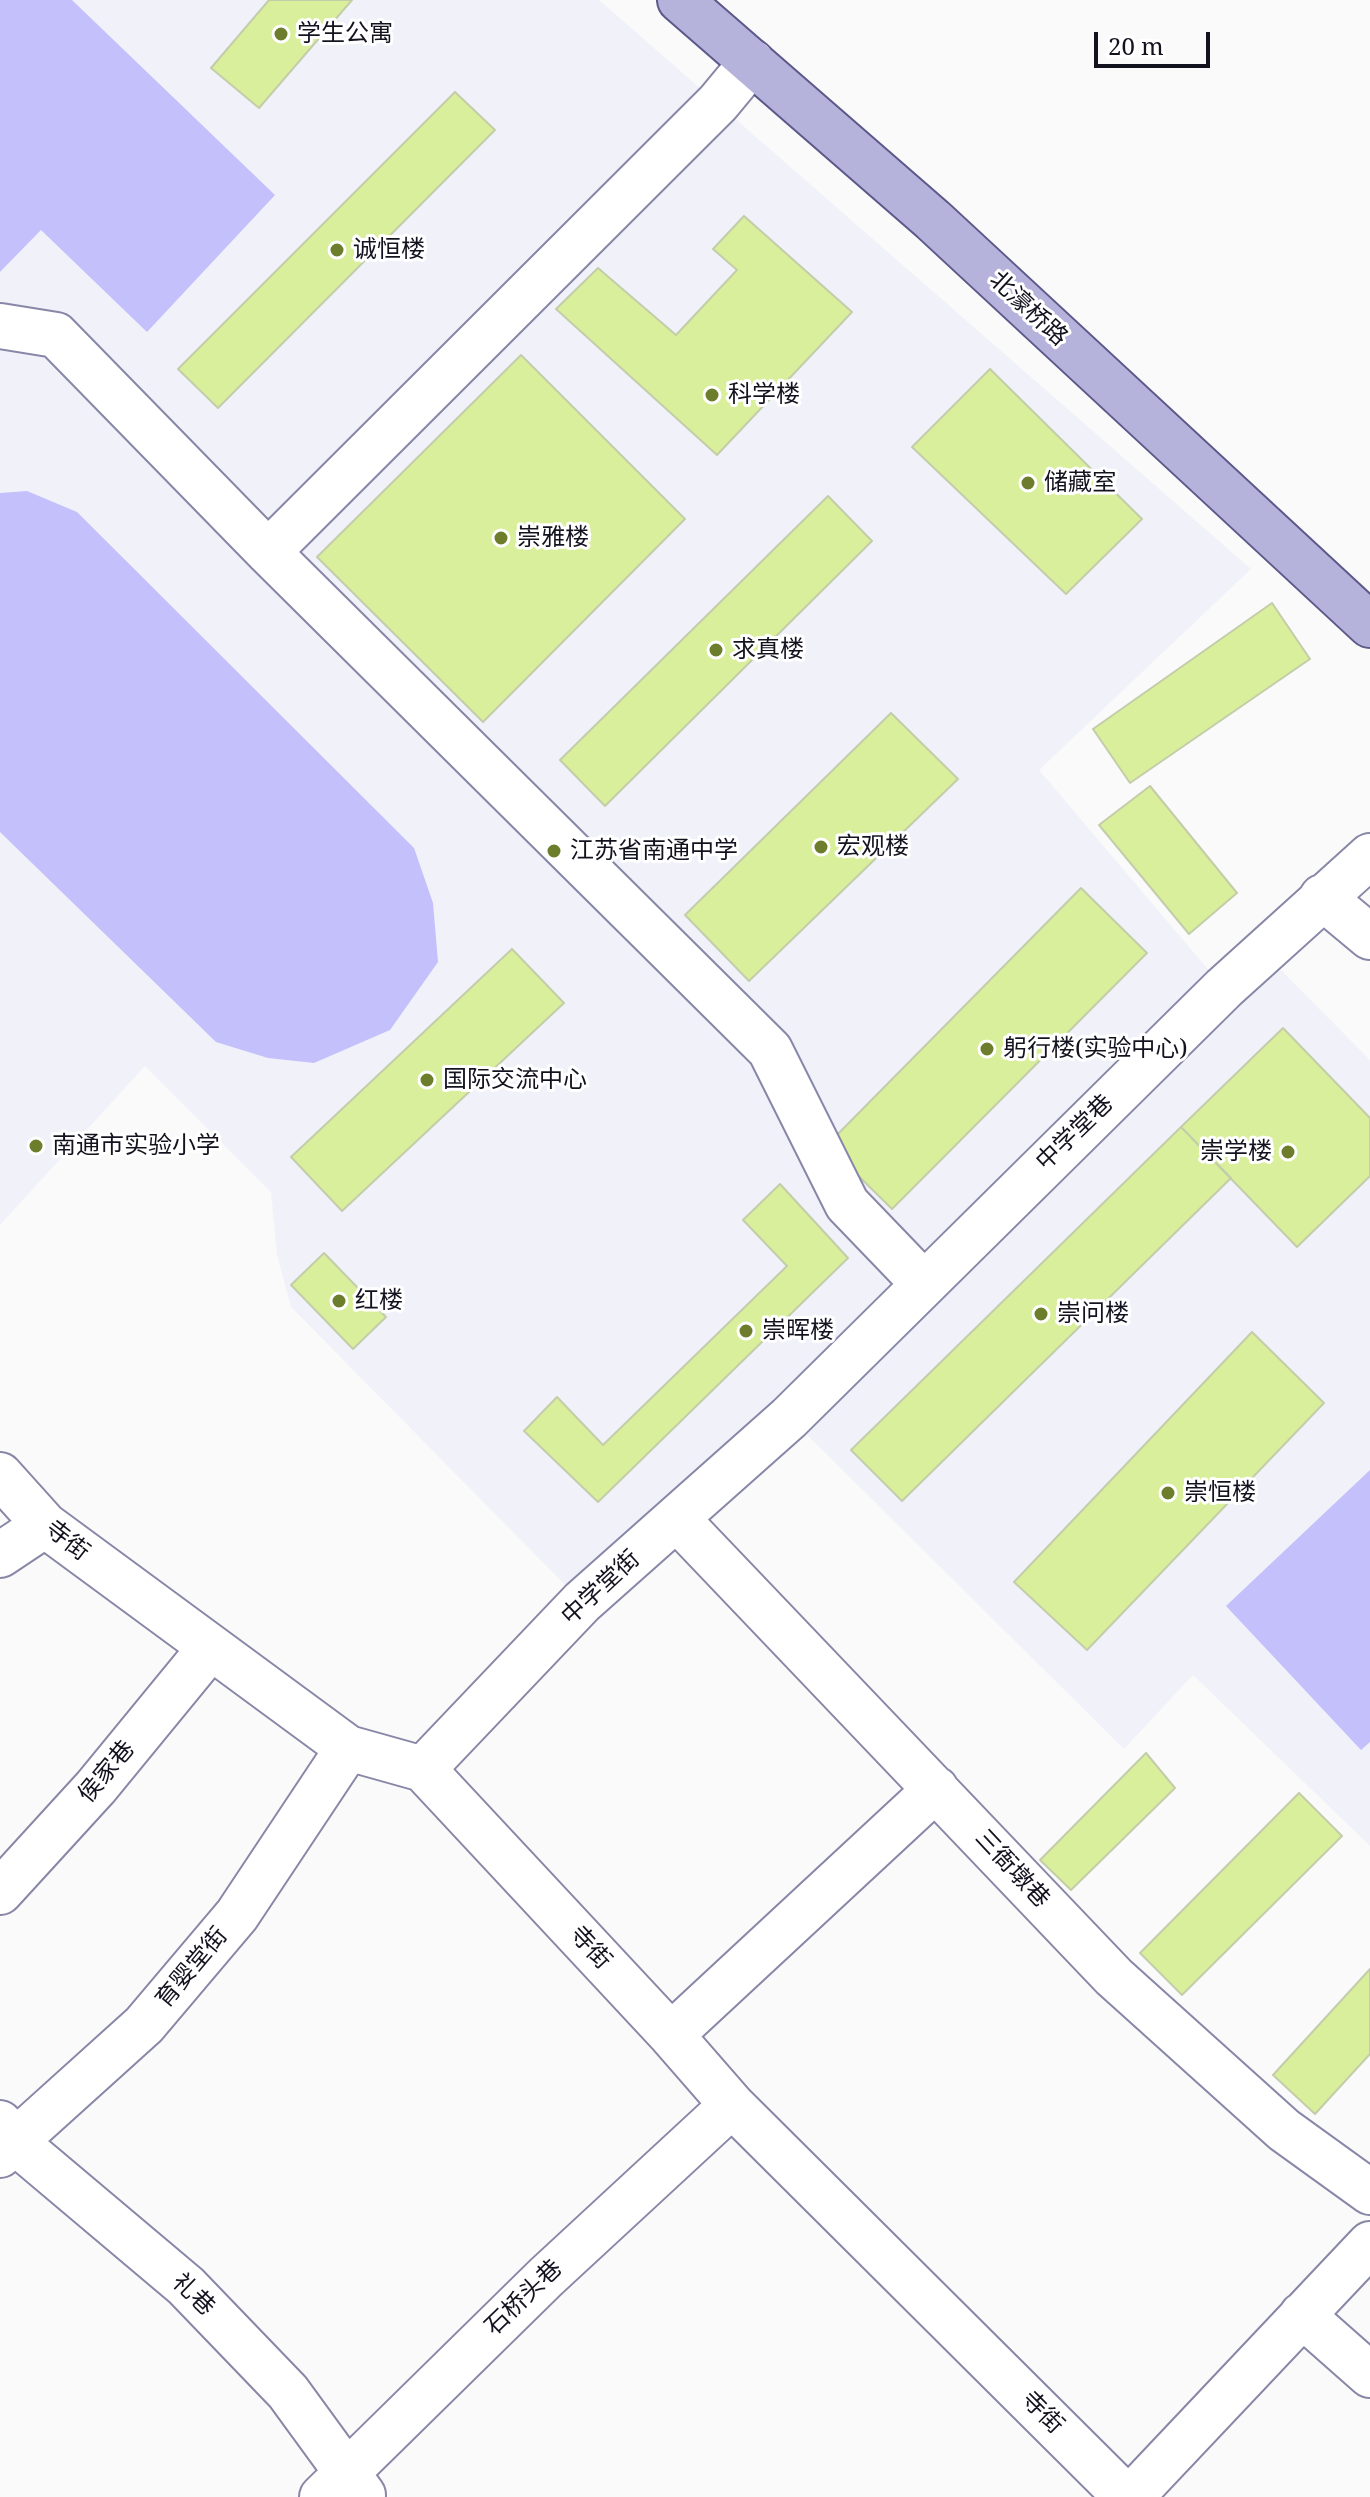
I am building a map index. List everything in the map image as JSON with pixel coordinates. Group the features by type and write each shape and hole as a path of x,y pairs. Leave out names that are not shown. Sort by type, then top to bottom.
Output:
{"main road":[{"name":"北濠桥路","path":"680,0 933,220 1370,625"}],"street":[{"path":"268,552 718,103 752,62"},
{"path":"0,326 56,335 268,552 770,1050 847,1204 922,1282"},
{"name":"中学堂巷","path":"789,1418 922,1282 1224,988 1370,856"},
{"path":"1322,897 1370,937"},
{"name":"中学堂街","path":"423,1769 582,1602 789,1418"},
{"name":"寺街","path":"0,1475 45,1525 348,1748 423,1769 671,2035 732,2105 1128,2497"},
{"name":"三衙墩巷","path":"677,1519 1114,1977 1284,2130 1370,2192"},
{"path":"0,1555 45,1525"},
{"name":"侯家巷","path":"0,1892 96,1787 210,1648"},
{"name":"育婴堂街","path":"5,2140 144,2025 237,1915 348,1748"},
{"path":"671,2035 936,1789"},
{"name":"石桥头巷","path":"344,2490 546,2277 732,2105"},
{"name":"礼巷","path":"5,2140 186,2286 288,2392 344,2490"},
{"path":"1128,2497 1370,2244"},
{"path":"1302,2315 1370,2375"}],"shaded area":[{"path":"0,0 72,0 275,195 147,332 41,230 0,272"},
{"name":"江苏省南通中学","path":"72,0 599,0 1251,569 1039,770 1223,987 1264,953 1370,1060 1370,1846 1193,1675 1124,1749 790,1418 582,1602 291,1307 277,1255 271,1192 145,1066 0,1225 0,272 41,230 275,195"},
{"path":"27,491 77,512 414,848 433,903 438,962 390,1030 314,1063 268,1058 216,1042 0,832 0,493"},
{"path":"1370,1470 1370,1742 1361,1750 1226,1606"}],"building":[{"name":"学生公寓","path":"269,0 352,0 259,108 211,68"},
{"name":"诚恒楼","path":"455,92 495,130 218,408 178,369"},
{"name":"科学楼","path":"744,216 852,312 717,455 556,309 598,268 676,335 737,270 713,249"},
{"name":"崇雅楼","path":"521,355 685,519 483,722 317,557"},
{"name":"储藏室","path":"990,369 1142,519 1066,594 912,447"},
{"name":"求真楼","path":"828,496 872,541 605,806 560,760"},
{"path":"1272,603 1310,659 1130,783 1093,729"},
{"name":"宏观楼","path":"891,713 958,779 749,981 685,915"},
{"path":"1150,786 1237,893 1189,934 1099,825"},
{"name":"躬行楼(实验中心)","path":"1081,888 1147,953 892,1209 827,1145"},
{"name":"国际交流中心","path":"512,949 564,1003 342,1211 291,1157"},
{"name":"崇学楼","path":"1283,1028 1370,1118 1370,1176 1297,1247 1181,1127"},
{"name":"崇问楼","path":"1181,1127 1231,1178 902,1501 851,1450"},
{"name":"崇晖楼","path":"780,1184 848,1258 598,1502 524,1431 557,1397 603,1445 787,1266 743,1220"},
{"name":"红楼","path":"324,1253 386,1317 353,1349 291,1285"},
{"name":"崇恒楼","path":"1252,1332 1324,1403 1087,1650 1014,1582"},
{"path":"1146,1753 1175,1788 1071,1890 1040,1860"},
{"path":"1299,1793 1342,1836 1182,1995 1140,1953"},
{"path":"1370,1969 1370,2054 1315,2114 1273,2075"}],"place":[{"name":"学生公寓","path":"281,34"},
{"name":"诚恒楼","path":"337,250"},
{"name":"科学楼","path":"712,395"},
{"name":"储藏室","path":"1028,483"},
{"name":"崇雅楼","path":"501,538"},
{"name":"求真楼","path":"716,650"},
{"name":"宏观楼","path":"821,847"},
{"name":"江苏省南通中学","path":"554,851"},
{"name":"躬行楼(实验中心)","path":"987,1049"},
{"name":"国际交流中心","path":"427,1080"},
{"name":"南通市实验小学","path":"36,1146"},
{"name":"崇学楼","path":"1288,1152"},
{"name":"红楼","path":"339,1301"},
{"name":"崇问楼","path":"1041,1314"},
{"name":"崇晖楼","path":"746,1331"},
{"name":"崇恒楼","path":"1168,1493"}]}
